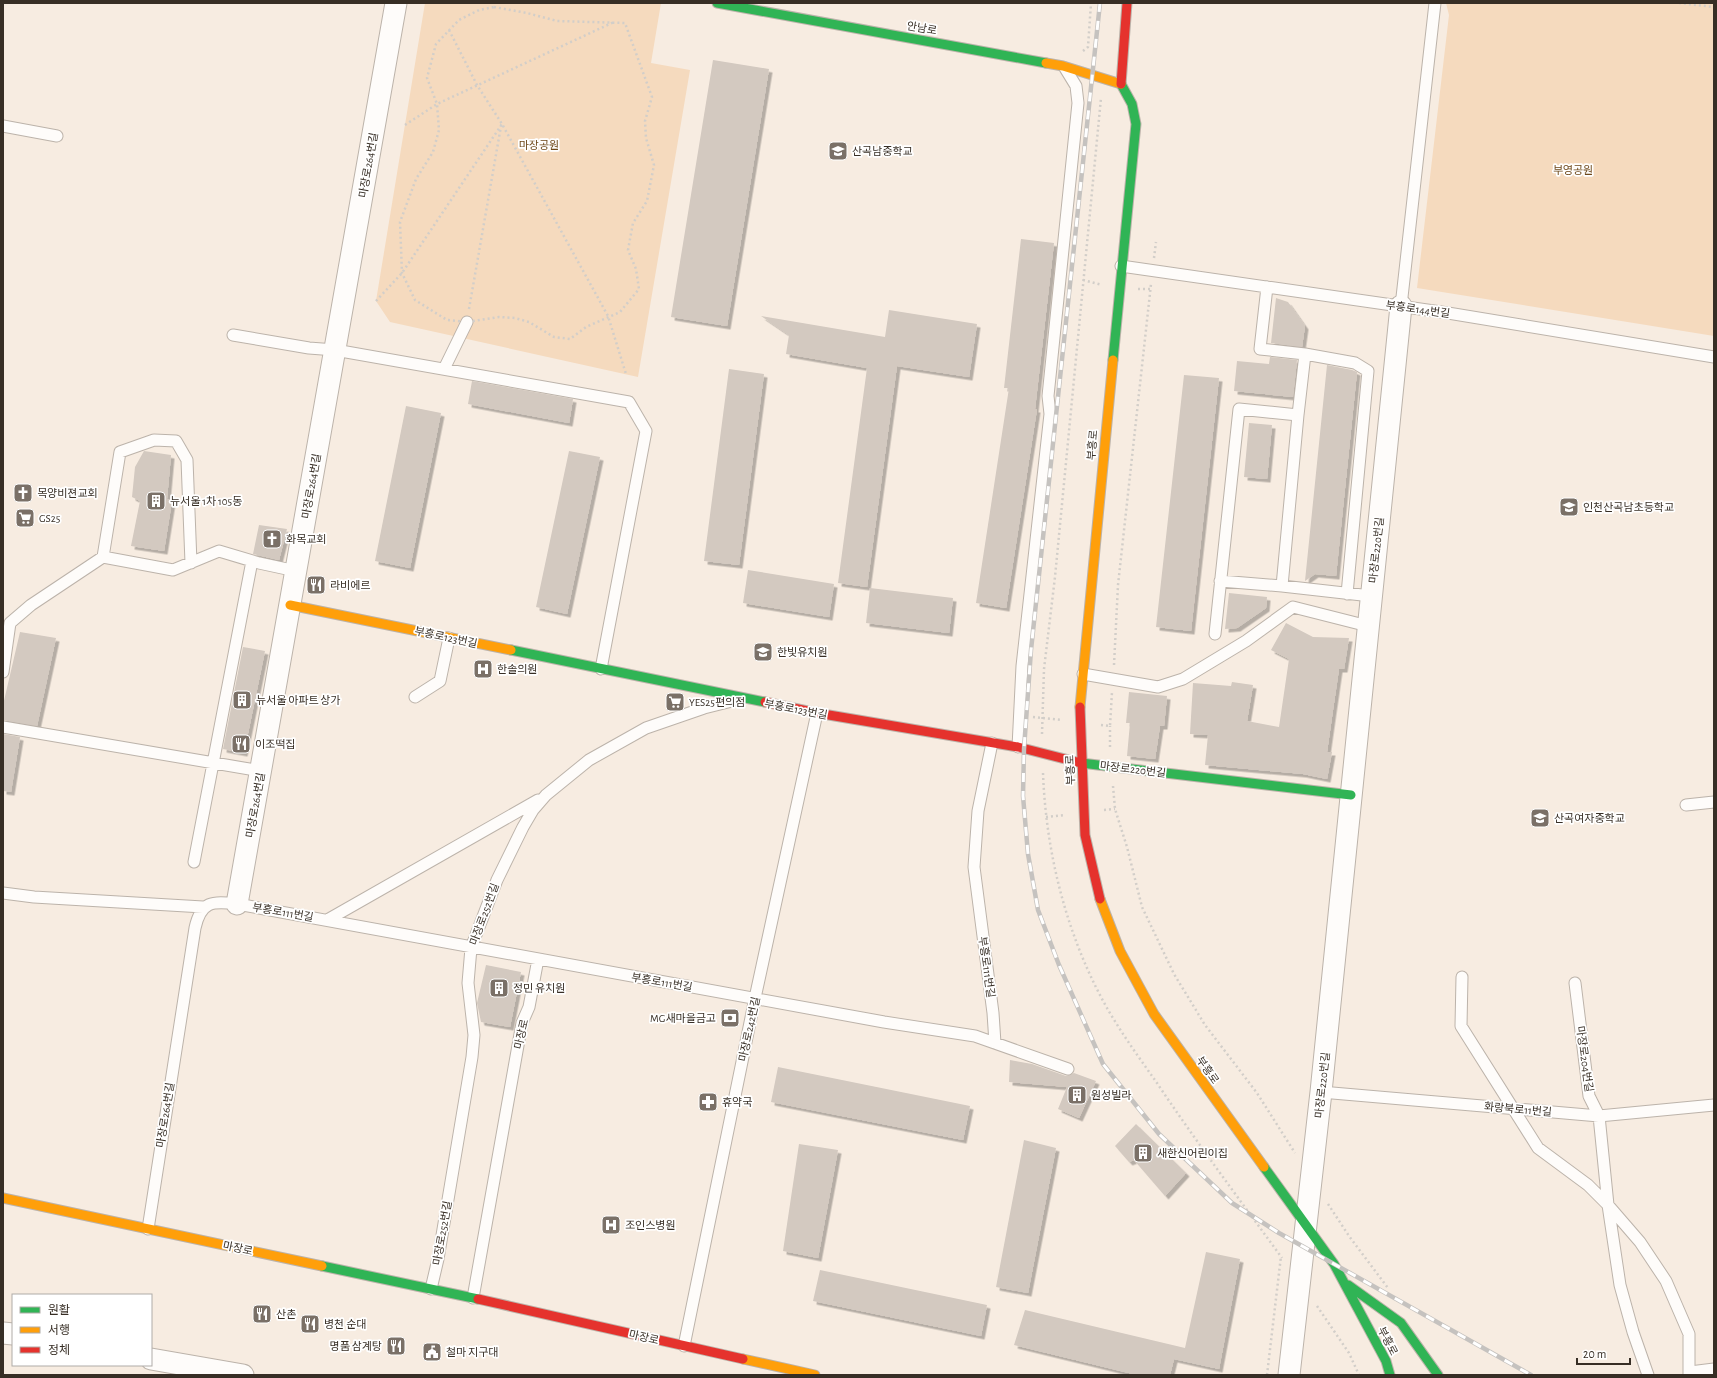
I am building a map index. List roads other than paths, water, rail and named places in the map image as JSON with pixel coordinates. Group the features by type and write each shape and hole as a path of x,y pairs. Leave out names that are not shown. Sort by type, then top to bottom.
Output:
{"main road":[{"name":"안남로","path":"716,3 1063,66 1103,80 1121,84"},
{"path":"1121,84 1126,3"},
{"name":"부흥로","path":"1121,84 1132,104 1136,124 1121,266 1083,674 1081,722 1085,835 1097,891 1120,951 1154,1014 1334,1264 1386,1362 1390,1375"},
{"name":"부흥로123번길","path":"290,605 817,713 1018,747 1082,763"},
{"name":"마장로220번길","path":"1082,763 1351,795"},
{"name":"마장로","path":"3,1198 473,1298 815,1375"},
{"path":"1343,1282 1401,1323 1438,1375"}],"street":[{"name":"마장로264번길","path":"237,904 396,3"},
{"name":"마장로220번길","path":"1289,1375 1321,1092 1401,306"},
{"path":"152,1359 243,1375"}],"lane":[{"path":"1401,306 1435,3"},
{"path":"1018,747 1023,658 1050,414 1048,396 1078,103 1076,86 1063,66"},
{"path":"3,126 57,136"},
{"name":"부흥로144번길","path":"1121,266 1401,306 1714,357"},
{"path":"1267,286 1260,349 1305,354 1355,363 1368,371 1347,594"},
{"path":"444,369 467,322"},
{"path":"233,334 309,348 335,350 629,402 646,431 601,669"},
{"path":"1282,586 1305,354"},
{"path":"1215,634 1239,409 1298,415"},
{"path":"103,557 120,452 154,440 176,441 187,460 191,563"},
{"path":"3,672 10,623 31,605 103,557 173,570 219,551 252,561 296,571"},
{"path":"194,862 252,561"},
{"path":"1220,581 1371,596"},
{"path":"1083,674 1158,687 1183,679 1246,641 1293,607 1368,626"},
{"path":"415,697 440,681 449,638"},
{"name":"마장로252번길","path":"430,1289 438,1259 472,1057 474,1035 468,983 471,948 497,880 523,827 533,810 546,795 589,760 646,728 704,708 742,698"},
{"name":"마장로242번길","path":"684,1346 755,998 817,713"},
{"path":"3,727 261,771"},
{"name":"부흥로111번길","path":"992,743 978,811 974,867 993,1013 995,1043"},
{"name":"부흥로111번길","path":"329,920 546,795"},
{"path":"1686,805 1714,802"},
{"path":"3,893 34,897 203,907 222,902 237,904"},
{"name":"부흥로111번길","path":"237,904 329,920 471,948 884,1022 975,1036 1068,1069"},
{"name":"마장로264번길","path":"148,1228 195,928 197,917 203,907"},
{"name":"마장로","path":"473,1298 522,1023 529,1007 538,960"},
{"path":"1462,977 1461,1026 1512,1109 1538,1148 1588,1185 1608,1205 1645,1248 1666,1281 1673,1301 1689,1334 1690,1373 1714,1368"},
{"name":"마장로204번길","path":"1575,983 1589,1096 1599,1116 1608,1205 1620,1285 1633,1332 1648,1375"},
{"name":"화랑북로11번길","path":"1321,1092 1599,1116 1714,1105"}],"railway":[{"path":"1100,3 1031,650 1024,749 1023,796 1028,854 1038,910 1059,965 1103,1064 1159,1134 1232,1203 1279,1233 1531,1375"}],"place":[{"name":"산곡남중학교","path":"838,151"},
{"name":"목양비젼교회","path":"23,493"},
{"name":"뉴서울 1차 105동","path":"156,501"},
{"name":"인천산곡남초등학교","path":"1569,507"},
{"name":"GS25","path":"25,518"},
{"name":"화목교회","path":"272,539"},
{"name":"라비에르","path":"316,585"},
{"name":"한빛유치원","path":"763,652"},
{"name":"한솔의원","path":"483,669"},
{"name":"뉴서울 아파트 상가","path":"242,700"},
{"name":"YES25편의점","path":"675,702"},
{"name":"이조떡집","path":"241,744"},
{"name":"산곡여자중학교","path":"1540,818"},
{"name":"정민 유치원","path":"499,988"},
{"name":"MG새마을금고","path":"730,1018"},
{"name":"원성빌라","path":"1077,1095"},
{"name":"휴약국","path":"708,1102"},
{"name":"새한신어린이집","path":"1143,1153"},
{"name":"조인스병원","path":"611,1225"},
{"name":"산촌","path":"262,1314"},
{"name":"병천 순대","path":"310,1324"},
{"name":"명품 삼계탕","path":"396,1346"},
{"name":"철마 지구대","path":"432,1352"}],"park label":[{"name":"마장공원","path":"539,145"},
{"name":"부영공원","path":"1573,170"}]}
